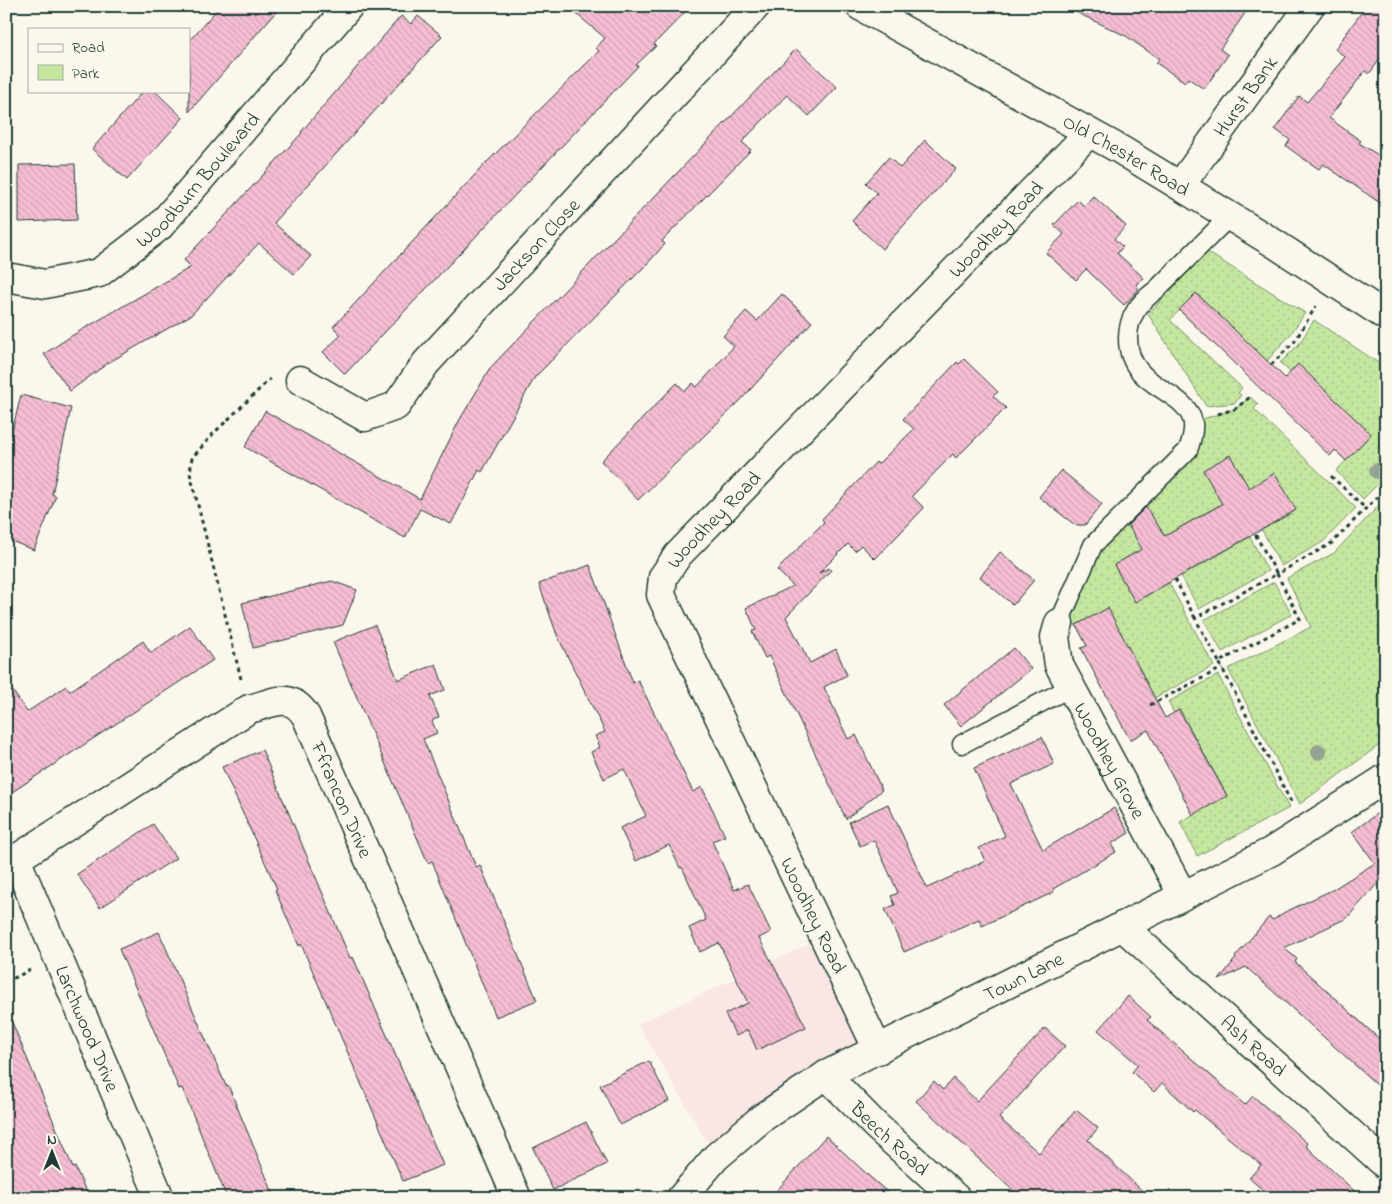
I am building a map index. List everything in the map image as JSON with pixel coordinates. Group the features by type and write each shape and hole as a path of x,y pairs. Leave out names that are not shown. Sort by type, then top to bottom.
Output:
{"street":[{"name":"Woodburn Boulevard","path":"6,277 44,284 99,273 160,226 349,6"},
{"name":"Jackson Close","path":"300,380 365,417 396,406 426,363 756,6"},
{"name":"Old Chester Road","path":"860,6 1089,133 1180,186 1386,316"},
{"name":"Hurst Bank","path":"1180,186 1310,6"},
{"name":"Woodhey Road","path":"878,1050 661,595 663,577 678,555 1089,133"},
{"name":"Woodhey Grove","path":"1059,623 1055,637 1059,665 1182,894"},
{"name":"Ffrancon Drive","path":"11,859 249,709 286,699 299,705 306,716 517,1198"},
{"name":"Town Lane","path":"681,1198 716,1157 762,1118 826,1075 1182,894 1272,851 1386,778"},
{"name":"Larchwood Drive","path":"11,859 160,1198"},
{"name":"Ash Road","path":"1122,926 1386,1165"},
{"name":"Beech Road","path":"826,1075 875,1125 956,1198"}],"lane":[{"path":"1059,623 1093,545 1188,450 1192,438 1193,422 1181,404 1143,376 1133,363 1128,347 1128,330 1133,314 1143,300 1156,290 1230,216"},
{"path":"962,744 1071,687"}],"path":[{"path":"1271,365 1295,341 1331,280"},
{"path":"249,709 190,473 192,458 213,434 280,369 300,380"},
{"path":"1193,422 1235,409 1250,397"},
{"path":"1331,476 1366,509"},
{"path":"1196,618 1332,543 1386,488"},
{"path":"1219,662 1300,619 1255,534"},
{"path":"1175,579 1306,829"},
{"path":"1150,705 1222,668"}],"shaded area":[{"path":"824,937 878,1050 716,1157 638,1024"}],"green space":[{"path":"1207,252 1305,313 1290,335 1267,361 1196,293 1170,320 1242,388 1238,393 1241,395 1235,403 1206,406 1148,314"},
{"path":"1314,320 1386,368 1386,476 1363,499 1336,471 1371,434 1298,364 1290,372 1280,363 1299,344"},
{"path":"1250,397 1258,404 1254,409 1356,508 1323,542 1281,566 1262,530 1296,510 1237,495 1114,565 1135,602 1169,583 1214,666 1154,698 1108,609 1076,625 1059,623 1093,545 1171,467 1193,422 1235,409"},
{"path":"1386,498 1386,740 1300,804 1228,669 1311,627 1287,578 1334,553"},
{"path":"1250,537 1268,571 1199,609 1181,576"},
{"path":"1274,582 1292,614 1222,652 1204,620"},
{"path":"1218,675 1289,808 1197,856 1180,822 1227,795 1180,710 1174,713 1168,702"}],"building":[{"path":"220,6 281,6 189,112 190,40"},
{"path":"567,6 691,6 654,44 656,46 636,65 638,66 345,374 323,352 341,335 333,327 485,164 599,51 596,48 605,38"},
{"path":"1063,6 1250,6 1220,49 1228,55 1204,89 1188,78 1185,82 1156,63 1159,59 1126,36"},
{"path":"1366,6 1386,6 1386,51 1369,74 1365,71 1329,118 1361,141 1359,143 1386,160 1386,207 1323,164 1319,169 1301,157 1286,146 1290,140 1275,129 1299,96 1307,102 1345,57 1335,49"},
{"path":"401,16 411,24 418,16 442,36 274,223 311,256 294,274 259,243 191,315 108,363 70,391 44,354 73,335 191,267 184,260 302,133"},
{"path":"796,49 837,87 809,116 787,95 742,142 751,150 662,241 665,244 646,265 535,377 482,472 479,470 451,524 420,509 405,538 245,447 265,411 420,499 459,421 491,367"},
{"path":"142,92 156,92 183,118 127,180 92,149"},
{"path":"925,140 956,169 882,249 852,221 877,193 866,183 889,157 900,168"},
{"path":"75,164 77,220 19,222 19,165"},
{"path":"1093,196 1126,226 1114,239 1123,247 1117,253 1144,278 1136,284 1139,289 1124,305 1086,269 1076,280 1046,253 1064,234 1054,225 1078,200 1084,206"},
{"path":"1196,293 1285,378 1298,364 1371,434 1346,461 1335,450 1330,456 1179,310"},
{"path":"782,294 812,322 739,402 638,500 601,461 677,383 685,391 693,383 697,387 734,346 723,336 746,311 757,321"},
{"path":"964,359 998,392 993,396 1006,408 956,458 953,454 912,496 924,508 875,559 861,545 855,551 848,544 819,573 829,568 831,570 786,617 810,663 836,649 847,675 824,687 848,739 856,735 882,790 846,819 769,656 765,658 759,646 752,631 756,630 746,608 793,586 777,570 824,522 822,519 876,462 878,464 914,429 903,419 957,362 959,364"},
{"path":"21,395 71,408 52,494 56,496 34,550 6,539 6,456"},
{"path":"1230,455 1249,488 1275,473 1296,510 1135,602 1114,565 1142,549 1128,525 1146,507 1165,536 1222,504 1203,470"},
{"path":"1061,470 1102,504 1085,525 1075,525 1039,497"},
{"path":"1000,552 1034,580 1013,605 980,577"},
{"path":"590,565 633,683 638,680 693,792 702,787 725,836 712,841 734,890 748,884 771,932 759,938 806,1027 757,1050 748,1030 736,1036 725,1014 748,1003 719,943 700,952 689,928 706,920 682,867 680,868 669,845 636,861 620,828 646,816 624,769 604,779 591,752 600,747 595,736 605,732 557,635 539,584"},
{"path":"332,581 357,590 343,625 253,648 242,603"},
{"path":"1108,608 1165,718 1179,710 1227,796 1193,815 1148,730 1130,740 1081,648 1087,646 1076,625"},
{"path":"375,625 398,680 436,664 445,690 430,696 439,717 432,721 437,733 423,739 476,867 480,865 537,1000 496,1017 432,861 428,863 333,642"},
{"path":"190,626 213,660 6,796 6,681 27,712 66,686 70,691 143,641 151,653"},
{"path":"1014,648 1031,669 961,726 944,705"},
{"path":"1042,737 1054,764 1011,784 1043,850 1114,808 1129,833 1111,844 1116,852 1053,889 1054,892 982,926 979,919 904,952 885,909 895,905 891,896 898,893 896,888 874,840 860,846 849,822 888,804 927,888 985,861 979,848 1005,836 974,768"},
{"path":"262,750 350,958 353,957 443,1165 403,1181 301,944 299,946 275,890 277,889 222,767"},
{"path":"1386,807 1386,877 1385,875 1347,918 1284,948 1297,959 1295,962 1386,1045 1386,1093 1246,967 1219,980 1235,957 1269,917 1273,920 1283,913 1332,890 1375,863 1352,832"},
{"path":"153,824 176,858 100,908 77,874"},
{"path":"159,932 226,1086 228,1085 275,1198 227,1198 182,1088 179,1089 119,949"},
{"path":"1128,996 1151,1017 1147,1020 1245,1105 1253,1096 1308,1144 1306,1146 1362,1198 1272,1198 1249,1178 1261,1165 1195,1110 1193,1112 1162,1083 1154,1092 1132,1072 1138,1065 1098,1030"},
{"path":"6,1008 73,1168 75,1167 89,1198 6,1198"},
{"path":"1045,1028 1065,1046 999,1118 1039,1153 1076,1110 1098,1128 1088,1140 1150,1198 1021,1198 916,1101 934,1081 943,1090 953,1078 977,1101"},
{"path":"649,1061 669,1101 620,1125 600,1085"},
{"path":"586,1122 607,1164 553,1190 533,1148"},
{"path":"826,1136 869,1176 894,1198 770,1198"}]}
